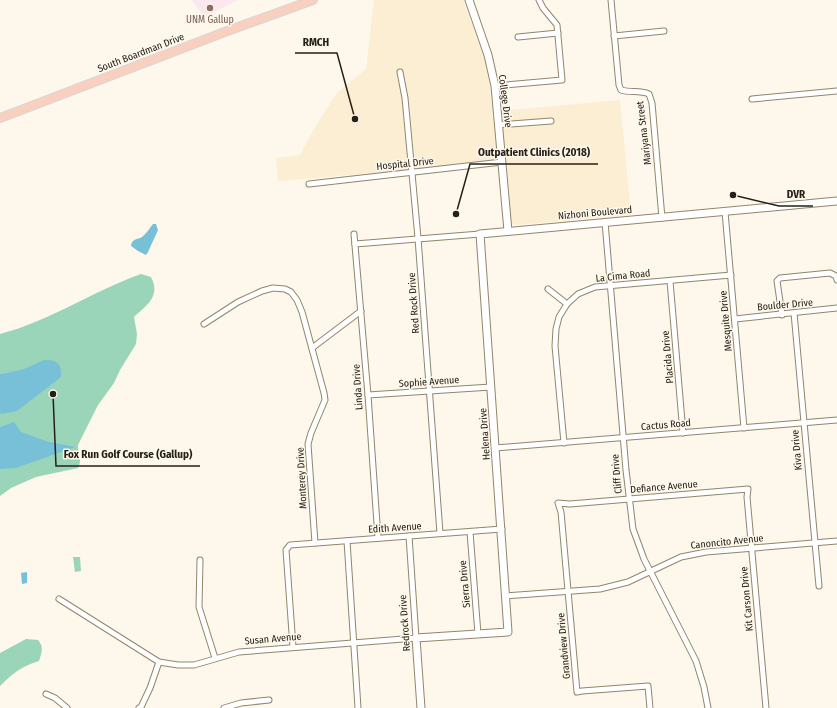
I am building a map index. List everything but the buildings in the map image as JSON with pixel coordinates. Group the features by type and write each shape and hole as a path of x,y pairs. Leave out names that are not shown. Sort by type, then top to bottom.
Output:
{"main road":[{"name":"South Boardman Drive","path":"0,118 230,30 313,0"},
{"name":"College Drive","path":"469,0 488,55 495,86 508,231"},
{"name":"Nizhoni Boulevard","path":"480,234 837,201"},
{"name":"Helena Drive","path":"480,234 502,529 508,632"},
{"name":"Susan Avenue","path":"416,638 508,632"},
{"name":"Redrock Drive","path":"416,638 421,708"}],"street":[{"path":"495,86 562,80 557,25 538,0"},
{"name":"Mariyana Street","path":"611,0 619,84 621,90 630,92 642,91 649,94 652,103 662,218"},
{"path":"614,36 664,31"},
{"path":"518,37 558,33"},
{"name":"Red Rock Drive","path":"400,72 405,98 418,238 440,533"},
{"path":"752,99 837,91"},
{"path":"498,125 550,121"},
{"name":"Hospital Drive","path":"309,184 502,162"},
{"name":"Mesquite Drive","path":"725,212 744,428"},
{"name":"Cliff Drive","path":"605,222 629,499 636,539 644,559 696,661 704,687 708,708"},
{"name":"Linda Drive","path":"354,234 368,395 378,538"},
{"name":"Nizhoni Boulevard","path":"355,244 480,234"},
{"path":"782,315 777,281 780,278 830,273 836,276 837,280"},
{"name":"La Cima Road","path":"564,443 555,346 556,329 559,317 567,304 578,294 595,287 731,275"},
{"name":"Placida Drive","path":"670,281 683,433"},
{"name":"Monterey Drive","path":"204,324 238,302 262,291 273,288 285,289 291,292 297,300 312,348 325,400 308,444 315,542"},
{"path":"548,289 567,304"},
{"name":"Boulder Drive","path":"735,319 837,308"},
{"path":"312,348 361,311"},
{"name":"Kiva Drive","path":"794,313 819,586"},
{"name":"Sophie Avenue","path":"368,395 491,387"},
{"name":"Cactus Road","path":"496,448 837,420"},
{"name":"Defiance Avenue","path":"558,503 570,504 748,489"},
{"name":"Kit Carson Drive","path":"748,489 766,708"},
{"name":"Grandview Drive","path":"558,503 561,512 577,692 648,686 650,708"},
{"name":"Edith Avenue","path":"293,647 286,550 290,545 502,529"},
{"name":"Sierra Drive","path":"470,532 478,634"},
{"name":"Redrock Drive","path":"409,536 416,638"},
{"path":"347,540 358,708"},
{"name":"Canoncito Avenue","path":"506,596 600,589 628,582 650,571 688,556 706,552 837,541"},
{"path":"200,560 199,606 215,658"},
{"name":"Susan Avenue","path":"59,599 160,662 178,665 194,665 239,652 416,638"},
{"path":"141,708 160,662"},
{"path":"46,694 55,698 67,708"},
{"path":"224,708 241,703 269,700"}],"shaded area":[{"name":"UNM Gallup","path":"192,0 238,0 204,17"},
{"path":"374,0 463,0 486,63 490,87 497,160 408,170 278,181 276,158 300,155 315,127 337,93 366,69"},
{"path":"620,100 631,215 516,225 510,222 501,111"}],"green space":[{"path":"141,274 151,277 154,284 153,295 148,304 134,317 137,334 136,344 114,383 98,405 78,445 80,462 78,468 36,477 11,488 0,496 0,334 36,322"},
{"path":"73,557 80,557 81,571 75,572"},
{"path":"26,639 38,640 40,643 42,650 39,661 18,670 0,686 0,653"}],"water":[{"path":"153,224 156,224 158,230 146,255 131,246 134,240 143,236"},
{"path":"44,360 58,363 61,368 61,377 17,411 2,414 0,413 0,374 24,369"},
{"path":"14,422 21,432 49,442 75,447 16,468 0,469 0,427"},
{"path":"27,572 27,583 22,584 21,573"}],"place":[{"name":"UNM Gallup","path":"210,8"},
{"name":"RMCH","path":"355,119"},
{"name":"DVR","path":"733,195"},
{"name":"Outpatient Clinics (2018)","path":"456,214"},
{"name":"Fox Run Golf Course (Gallup)","path":"53,394"}]}
